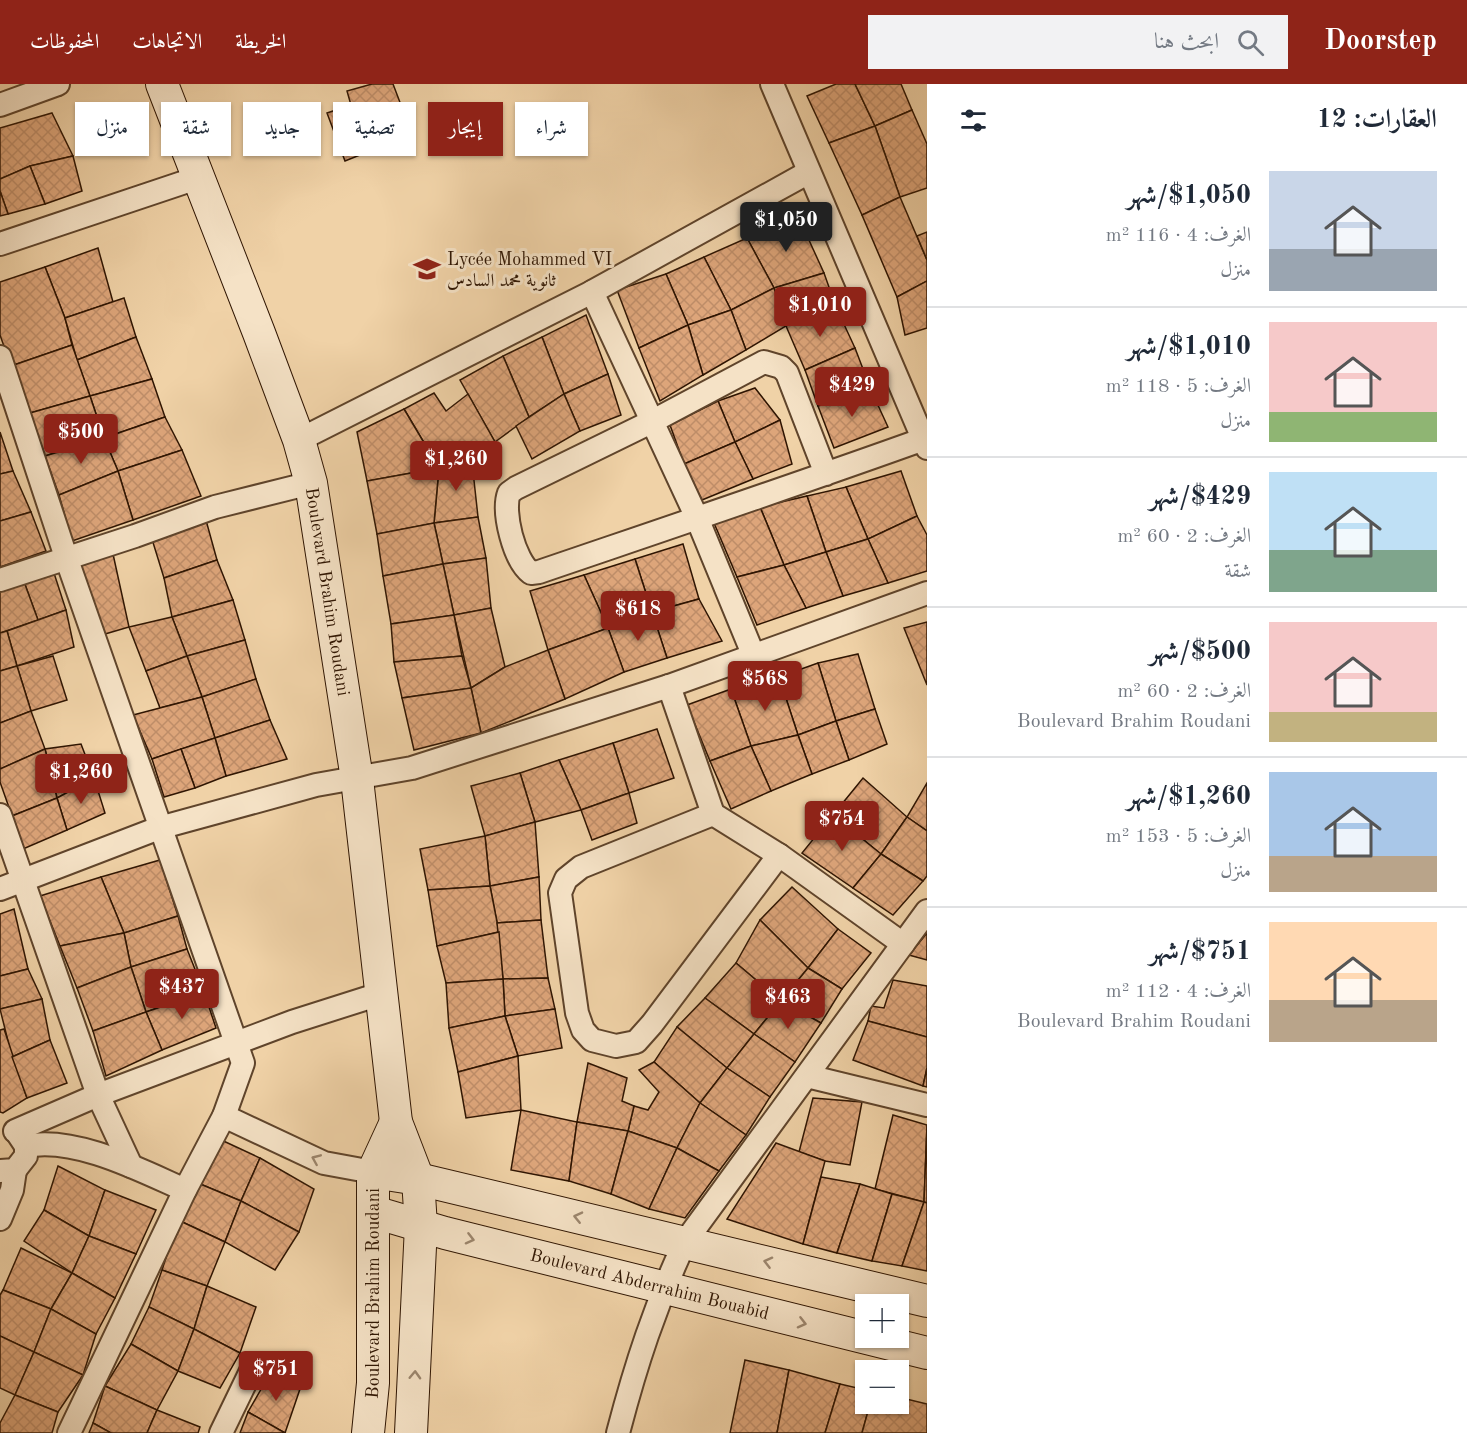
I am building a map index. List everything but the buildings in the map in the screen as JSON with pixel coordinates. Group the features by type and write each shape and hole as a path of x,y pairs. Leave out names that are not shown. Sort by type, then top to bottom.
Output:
{"main road":[{"name":"Boulevard Brahim Roudani","path":"162,84 200,177 299,440 311,483 357,779 396,1122 418,1179 421,1227 411,1433"},
{"name":"Boulevard Brahim Roudani","path":"368,1433 373,1383 373,1172 396,1122"},
{"path":"373,1172 418,1179 927,1300"},
{"name":"Boulevard Abderrahim Bouabid","path":"374,1212 421,1227 927,1353"}],"street":[{"path":"0,105 58,84"},
{"path":"775,85 810,172 924,432 826,474 539,572 531,573 517,557 507,511 509,493 764,362 781,367 787,373 826,474"},
{"path":"299,440 592,292 810,172"},
{"path":"0,244 200,177"},
{"path":"592,292 697,518 753,654"},
{"path":"0,357 159,828 238,1043 243,1063 224,1116 184,1190 69,1433"},
{"path":"0,580 66,557 135,537 215,507 311,483"},
{"path":"0,889 159,828 316,785 412,768 669,686 927,593"},
{"path":"669,686 713,814 779,855 903,944"},
{"path":"713,814 581,867 566,879 560,892 577,1013 583,1030 591,1040 616,1046 636,1042 779,855"},
{"path":"0,815 98,1095 131,1166"},
{"path":"618,1433 639,1353 663,1288 685,1242 927,911"},
{"path":"14,1136 98,1095 380,994"},
{"path":"807,1076 927,1104"},
{"path":"224,1116 324,1163 373,1172"},
{"path":"14,1136 53,1144 131,1166 184,1190"},
{"path":"0,1219 12,1190 7,1170 26,1156 14,1136"},
{"path":"222,1433 252,1371"}],"place":[{"name":"Lycée Mohammed VI ثانوية محمد السادس","path":"427,269"}]}
